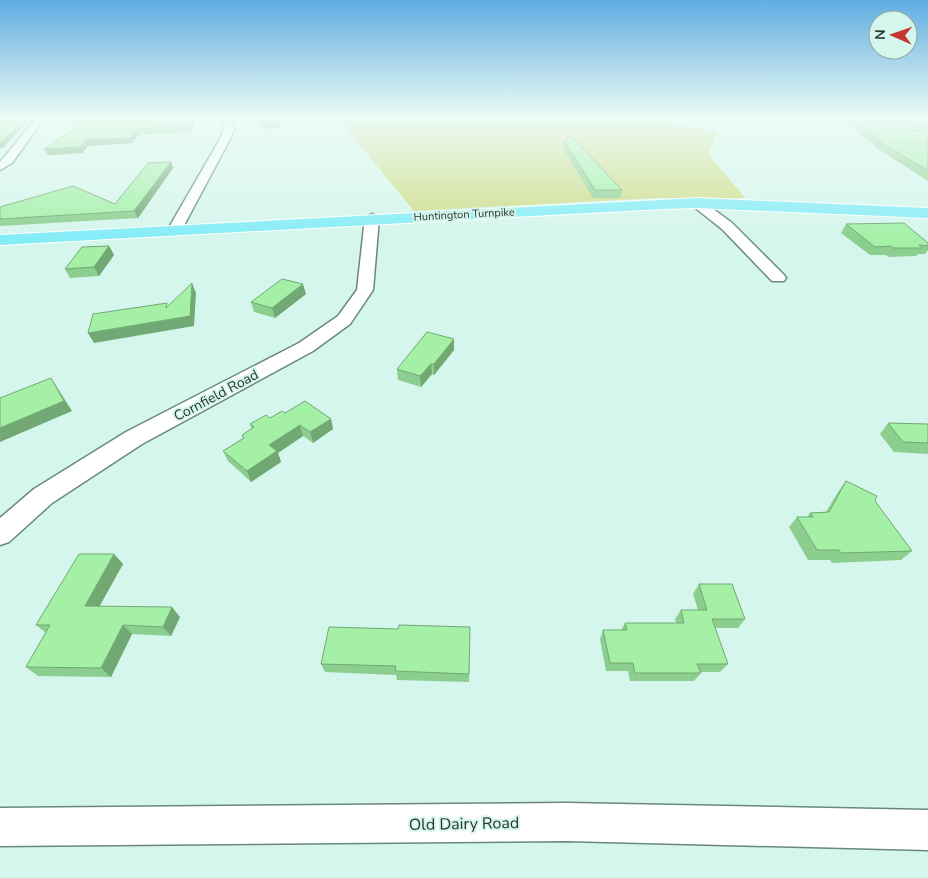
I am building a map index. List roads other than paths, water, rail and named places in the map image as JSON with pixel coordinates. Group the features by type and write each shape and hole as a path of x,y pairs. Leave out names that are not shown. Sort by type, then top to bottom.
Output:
{"main road":[{"name":"Huntington Turnpike","path":"0,240 372,218 697,203 928,213"}],"street":[{"path":"174,230 216,157"},
{"path":"697,203 727,226 778,278"},
{"name":"Cornfield Road","path":"0,534 43,496 134,438 306,347 344,320 365,290 372,218"},
{"name":"Old Dairy Road","path":"0,826 567,822 928,830"}]}
